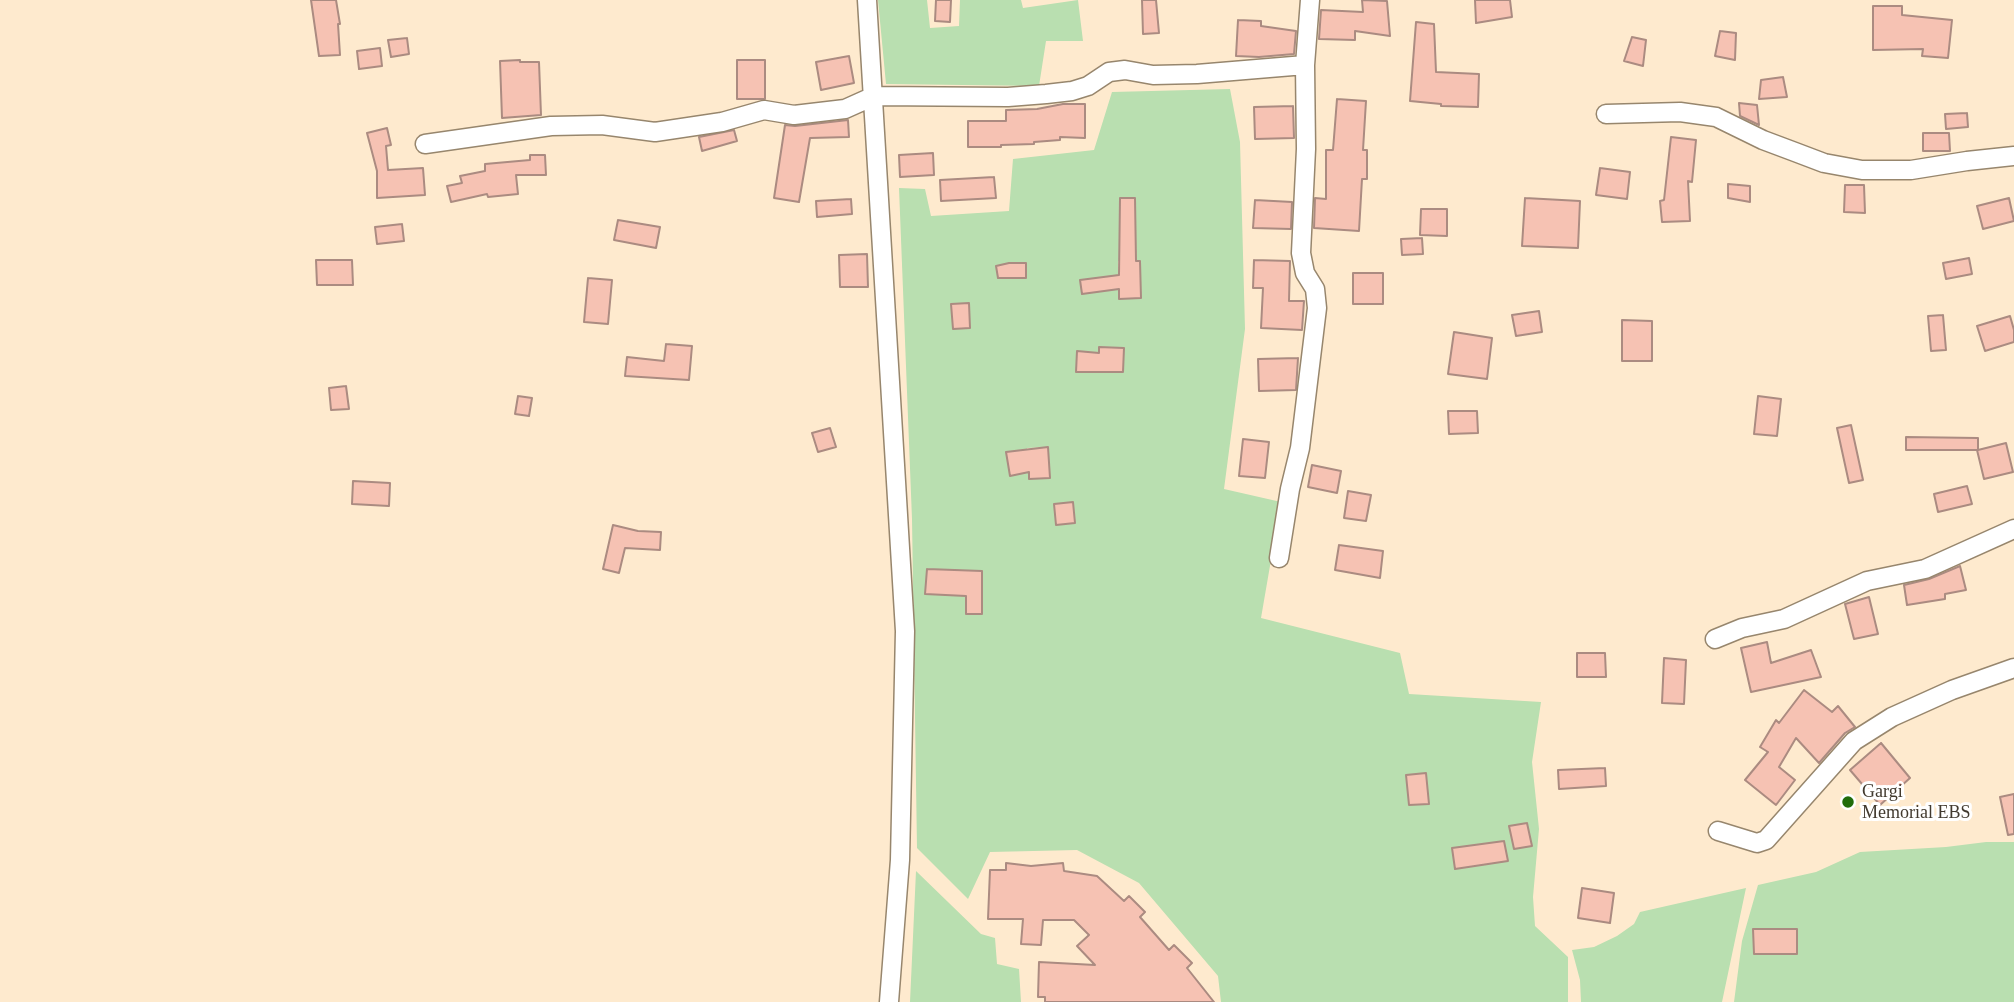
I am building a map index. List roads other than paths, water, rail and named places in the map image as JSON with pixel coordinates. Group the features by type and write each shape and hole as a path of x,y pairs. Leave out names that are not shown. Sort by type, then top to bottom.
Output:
{"street":[{"path":"867,0 905,631 901,860 889,1002"},
{"path":"1279,558 1290,489 1300,448 1317,308 1315,289 1304,273 1301,254 1307,149 1305,65 1310,0"},
{"path":"425,144 551,126 602,125 655,132 722,122 764,110 794,115 845,109 873,96 1008,97 1046,94 1072,91 1088,86 1109,72 1125,70 1153,75 1197,74 1305,65"},
{"path":"1606,114 1680,113 1716,117 1763,140 1824,163 1862,170 1911,170 1967,160 2014,156"},
{"path":"1715,639 1742,628 1784,619 1867,581 1925,569 2014,529"},
{"path":"1718,831 1757,843 1766,840 1854,741 1892,717 1952,690 2014,668"}],"place":[{"name":"Gargi Memorial EBS","path":"1848,802"}]}
